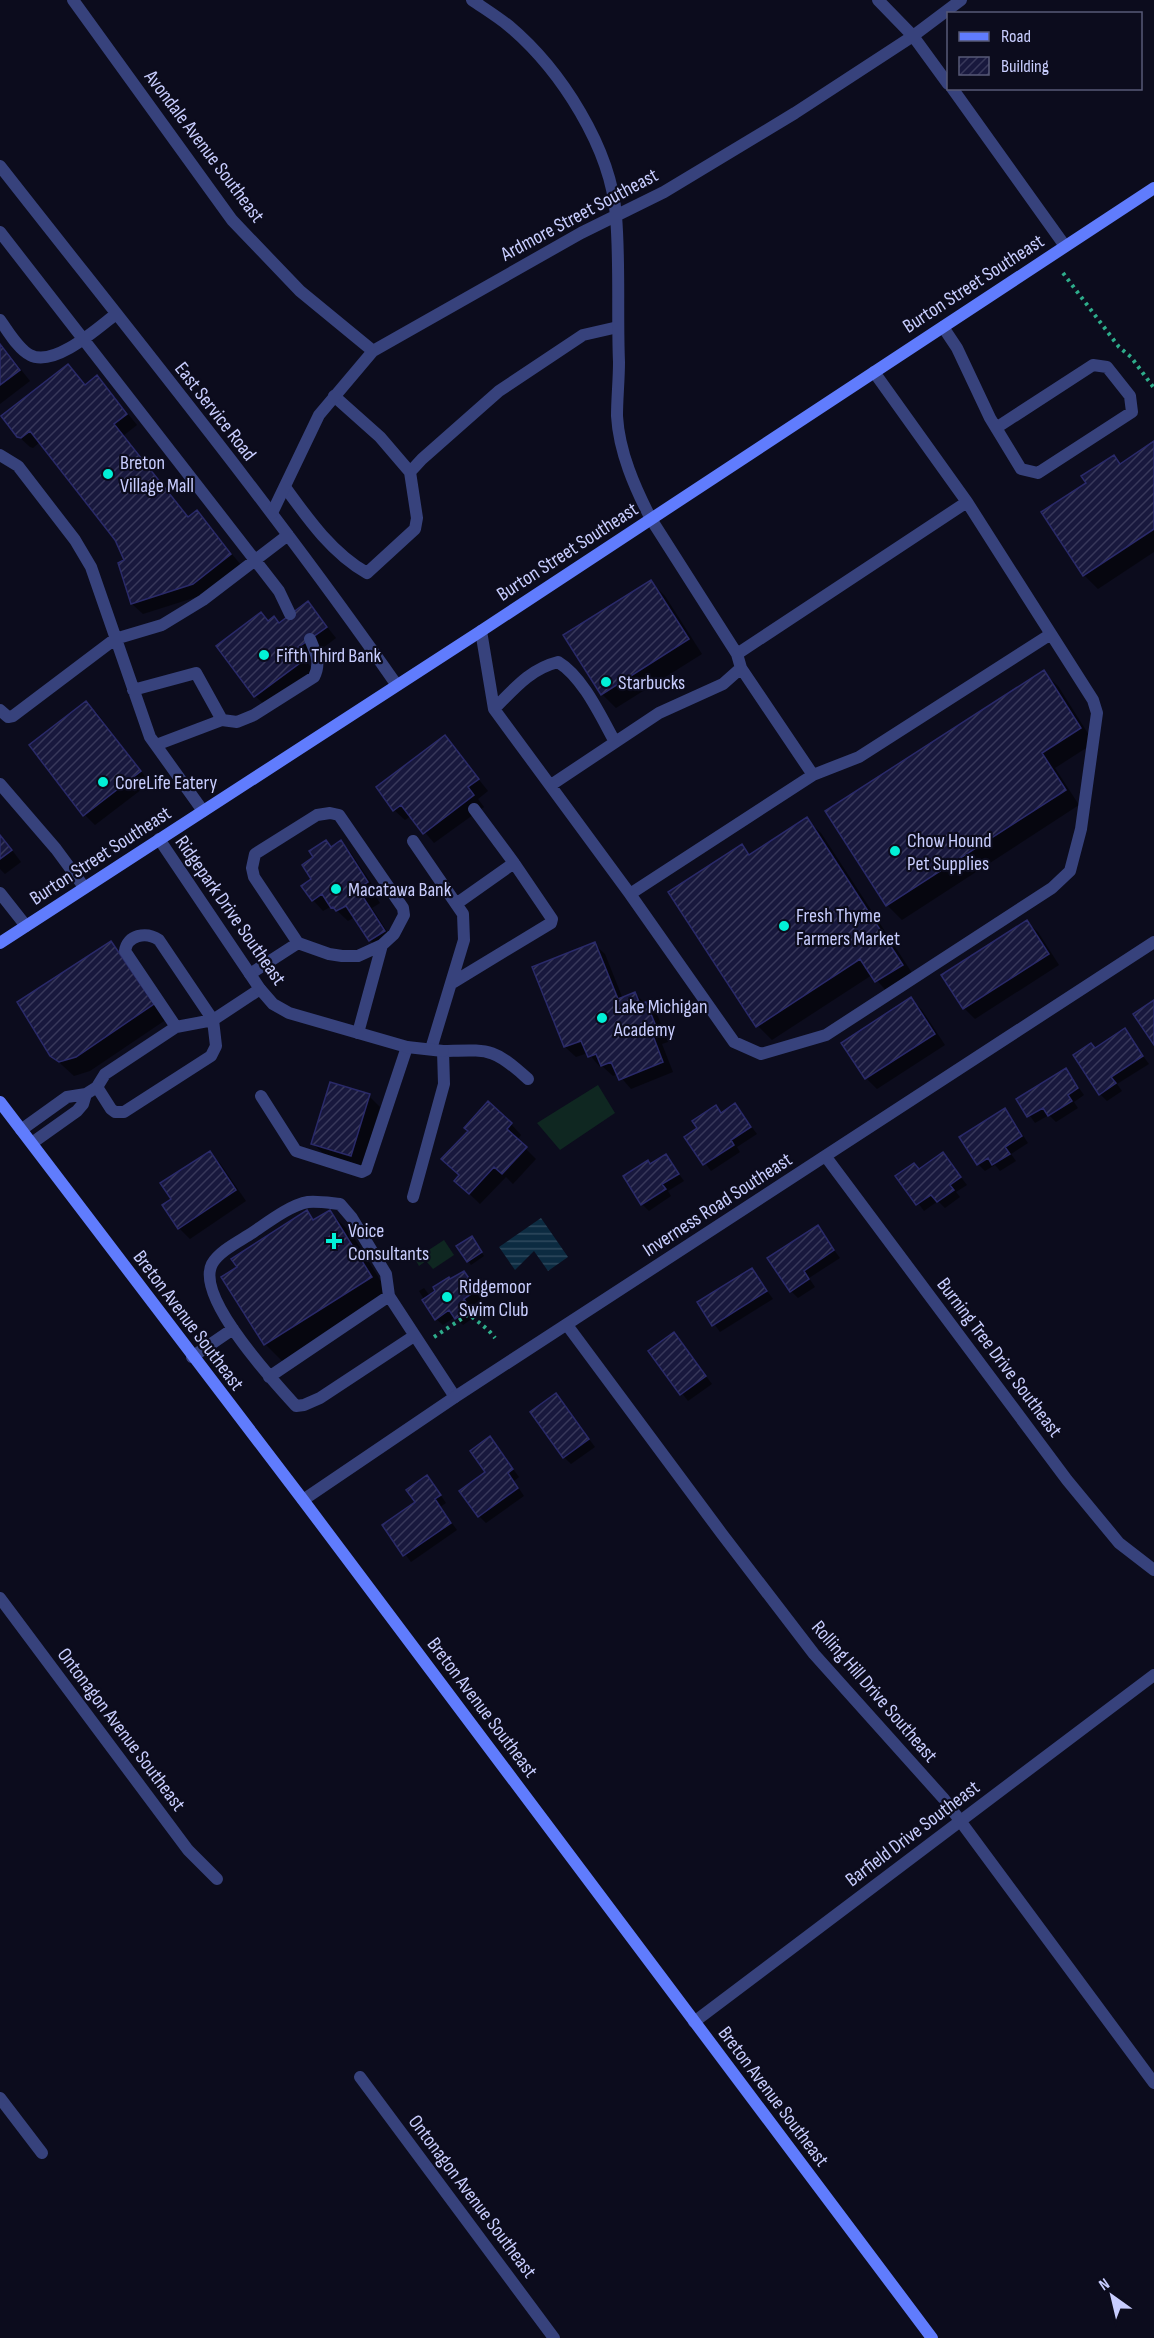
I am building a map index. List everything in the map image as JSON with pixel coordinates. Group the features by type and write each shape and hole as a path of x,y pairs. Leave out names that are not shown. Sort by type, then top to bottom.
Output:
{"main road":[{"name":"Burton Street Southeast","path":"0,943 481,631 1154,188"},
{"name":"Breton Avenue Southeast","path":"0,1102 303,1500 927,2336"}],"street":[{"name":"Avondale Avenue Southeast","path":"73,0 232,220 300,291 373,351"},
{"path":"472,0 509,26 536,53 574,102 598,148 616,215 619,379 617,417 635,488 651,519 737,654 741,668 813,775"},
{"path":"878,0 914,36 947,83"},
{"name":"Ardmore Street Southeast","path":"272,513 319,415 373,351 616,215 664,192 914,36 961,0"},
{"path":"952,90 1065,246"},
{"name":"East Service Road","path":"0,166 272,513 358,628 396,684"},
{"path":"0,232 279,591 290,614"},
{"path":"0,320 22,348 38,358 61,353 116,314"},
{"path":"410,472 499,391 584,335 618,327"},
{"path":"943,327 957,348 996,428 1022,469 1038,473 1132,412 1130,396 1107,367 1093,365 996,428"},
{"path":"481,631 494,709 630,894 734,1042 761,1054 826,1035 1052,888 1070,871 1081,829 1098,713 1093,700 968,502 874,372"},
{"path":"285,487 332,546 348,562 367,573 415,529 417,518 410,472 380,437 334,396"},
{"path":"0,455 18,466 75,540 90,567 150,737 202,811"},
{"path":"737,654 968,502"},
{"path":"0,710 8,717 13,716 115,639 162,625 203,600 288,534"},
{"path":"630,894 813,775 859,757 1051,634"},
{"path":"156,745 222,720 237,722 254,715 314,677 318,668 317,657 310,639"},
{"path":"494,709 530,674 542,666 558,662 568,668 577,678 615,742"},
{"path":"551,785 659,713 723,684 741,668"},
{"path":"133,690 196,673 222,720"},
{"path":"0,784 56,849 84,887"},
{"path":"452,983 551,923 552,919 474,809"},
{"path":"330,813 339,815 403,908 403,920 394,934 382,945 358,956 342,957 298,943 254,877 252,868 255,854 317,815 330,813"},
{"name":"Ridgepark Drive Southeast","path":"159,839 250,974 273,1004 289,1013 407,1047 437,1050 486,1050 505,1058 528,1079"},
{"path":"413,841 463,914 465,940 452,983 437,1050 444,1084 413,1197"},
{"path":"456,904 514,863"},
{"path":"0,893 26,926"},
{"path":"97,1087 114,1112 123,1112 211,1056 216,1047 213,1020 159,939 148,935 136,937 127,944 125,951 176,1028"},
{"name":"Inverness Road Southeast","path":"303,1500 455,1397 1154,942"},
{"path":"250,974 298,943"},
{"path":"358,1033 382,945"},
{"path":"21,1130 67,1097 86,1094 97,1087 105,1074 176,1028 213,1020 260,988"},
{"path":"261,1096 296,1151 362,1172 366,1170 407,1047"},
{"path":"32,1143 77,1111 86,1094"},
{"name":"Burning Tree Drive Southeast","path":"826,1157 1067,1480 1119,1543 1154,1570"},
{"path":"414,1336 320,1398 296,1406 255,1361 233,1329 214,1296 211,1277 212,1264 222,1253 279,1215 307,1202 340,1204 386,1274 389,1296 455,1397"},
{"path":"269,1377 389,1296"},
{"name":"Rolling Hill Drive Southeast","path":"567,1325 814,1654 944,1799 1154,2083"},
{"path":"192,1356 233,1329"},
{"name":"Ontonagon Avenue Southeast","path":"0,1598 188,1850 217,1879"},
{"name":"Barfield Drive Southeast","path":"694,2022 1154,1675"},
{"name":"Ontonagon Avenue Southeast","path":"360,2077 554,2338"},
{"path":"0,2098 42,2153"}],"path":[{"path":"1063,273 1119,347 1131,357 1154,388"},
{"path":"430,1340 467,1313 488,1328 495,1338"}],"green space":[{"path":"598,1085 615,1113 560,1150 537,1123"},
{"path":"444,1240 454,1255 433,1269 426,1261 419,1266 415,1259"}],"water":[{"path":"541,1218 568,1257 548,1271 534,1251 515,1270 499,1247"}],"building":[{"path":"0,344 20,370 0,385"},
{"name":"Breton Village Mall","path":"68,364 85,385 97,375 127,414 114,424 188,517 197,510 231,554 193,584 131,604 118,563 124,560 115,540 30,431 21,438 17,437 1,416"},
{"path":"1154,441 1154,529 1083,576 1041,512 1086,483 1081,476 1114,455 1120,464"},
{"path":"651,580 689,639 601,695 563,635"},
{"path":"308,601 327,627 296,649 304,660 254,697 216,646 261,612 268,621 274,616 279,623"},
{"path":"1044,670 1081,728 1042,753 1066,790 886,906 825,811"},
{"path":"86,701 141,771 83,816 29,745"},
{"path":"445,735 479,779 468,787 474,795 423,834 401,805 393,811 376,787"},
{"name":"Fresh Thyme Farmers Market","path":"807,817 903,965 875,982 860,959 756,1027 668,892 742,844 749,855"},
{"path":"0,835 12,850 0,859"},
{"name":"Macatawa Bank","path":"326,840 331,847 341,840 368,882 365,884 370,892 363,897 385,931 369,941 346,906 336,911 333,907 331,908 322,894 312,901 301,886 311,879 302,865 313,857 309,851"},
{"path":"1027,920 1049,954 963,1009 941,975"},
{"path":"111,941 154,1004 76,1057 59,1062 50,1056 17,1002"},
{"name":"Lake Michigan Academy","path":"595,942 618,999 635,992 640,1004 646,1002 658,1031 652,1033 663,1062 619,1080 611,1062 601,1066 596,1054 588,1057 581,1041 564,1047 532,967"},
{"path":"911,997 935,1034 865,1079 841,1043"},
{"path":"1154,1000 1154,1045 1133,1014"},
{"path":"1125,1028 1143,1056 1111,1077 1116,1083 1099,1095 1073,1055 1091,1043 1095,1048"},
{"path":"1066,1068 1078,1088 1068,1095 1072,1101 1048,1116 1043,1108 1027,1117 1016,1099"},
{"path":"330,1082 370,1094 351,1156 311,1144"},
{"path":"488,1101 512,1123 507,1129 527,1147 502,1174 494,1167 469,1194 454,1181 459,1175 441,1159 468,1131 464,1128"},
{"path":"735,1103 751,1127 731,1140 734,1145 703,1165 684,1137 697,1128 692,1121 716,1105 721,1113"},
{"path":"1005,1108 1022,1136 1005,1147 1010,1154 992,1165 988,1158 977,1165 959,1137"},
{"path":"210,1151 236,1190 178,1229 162,1205 171,1199 160,1183"},
{"path":"943,1152 961,1177 950,1185 954,1190 937,1202 931,1195 916,1205 895,1176 914,1163 919,1169"},
{"path":"666,1154 679,1174 662,1184 666,1189 641,1205 623,1176 648,1160 650,1164"},
{"path":"307,1210 313,1220 330,1210 372,1277 264,1345 221,1277 237,1267 231,1259"},
{"path":"818,1225 834,1250 804,1271 809,1279 790,1292 767,1258"},
{"path":"472,1236 482,1252 467,1262 456,1246"},
{"path":"752,1268 767,1291 712,1326 697,1302"},
{"name":"Ridgemoor Swim Club","path":"464,1271 477,1290 464,1299 470,1309 455,1319 449,1310 435,1320 422,1300 435,1291 433,1287"},
{"path":"674,1332 706,1376 680,1395 648,1351"},
{"path":"556,1393 589,1439 563,1458 530,1412"},
{"path":"490,1436 513,1469 508,1473 518,1488 478,1517 459,1491 485,1472 470,1451"},
{"path":"427,1475 441,1495 435,1499 451,1523 403,1556 382,1525 415,1502 406,1490"}],"place":[{"name":"Breton Village Mall","path":"108,474"},
{"name":"Fifth Third Bank","path":"264,655"},
{"name":"Starbucks","path":"606,682"},
{"name":"CoreLife Eatery","path":"103,782"},
{"name":"Chow Hound Pet Supplies","path":"895,851"},
{"name":"Macatawa Bank","path":"336,889"},
{"name":"Fresh Thyme Farmers Market","path":"784,926"},
{"name":"Lake Michigan Academy","path":"602,1018"},
{"name":"Voice Consultants","path":"334,1241"},
{"name":"Ridgemoor Swim Club","path":"447,1297"}]}
